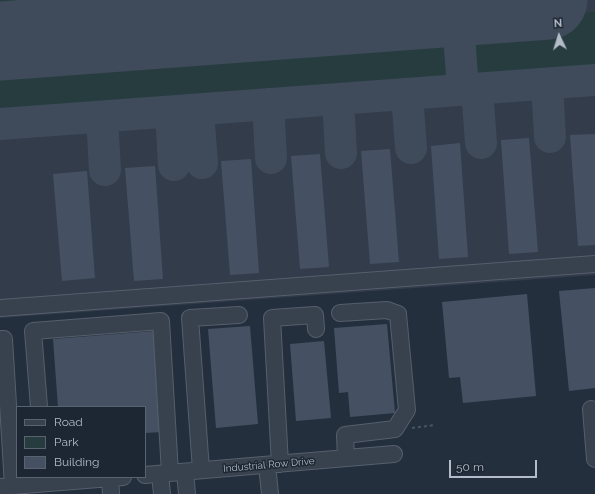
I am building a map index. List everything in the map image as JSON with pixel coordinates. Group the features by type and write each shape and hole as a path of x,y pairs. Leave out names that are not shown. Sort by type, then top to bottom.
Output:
{"street":[{"path":"0,308 595,264"},
{"path":"340,313 387,310 398,314 407,410 395,429 345,435 346,458"},
{"path":"201,470 190,318 238,314"},
{"path":"270,494 274,464 272,318 315,315 316,329"},
{"path":"39,406 33,331 161,321 165,473 162,494"},
{"path":"0,340 4,339 16,488 45,480 116,478 111,494"},
{"path":"591,409 595,459"},
{"name":"Industrial Row Drive","path":"165,473 394,454"},
{"path":"165,473 187,494"}],"path":[{"path":"395,429 435,425"}],"shaded area":[{"path":"0,0 595,0 595,275 0,318"}],"green space":[{"path":"0,0 289,0 0,22"},
{"path":"595,12 595,73 504,80 474,77 467,47 469,22"},
{"path":"447,24 453,49 451,79 423,86 0,118 0,57"}],"building":[{"path":"595,134 595,245 578,246 570,135"},
{"path":"529,138 538,252 509,254 501,140"},
{"path":"460,143 468,257 439,259 431,146"},
{"path":"390,149 399,262 370,264 361,151"},
{"path":"320,154 329,267 300,269 291,156"},
{"path":"251,159 259,273 230,275 221,161"},
{"path":"155,166 163,279 134,281 125,168"},
{"path":"87,171 95,278 62,281 53,174"},
{"path":"595,288 595,388 569,391 559,291"},
{"path":"527,294 536,396 463,403 460,377 449,378 442,302"},
{"path":"387,324 395,413 350,417 348,392 339,393 334,328"},
{"path":"250,326 258,424 216,428 208,329"},
{"path":"154,331 162,432 146,433 146,406 58,406 53,339"},
{"path":"324,341 331,418 296,421 290,344"}],"taxiway":[{"path":"457,7 463,90"},
{"path":"0,124 595,80"},
{"path":"547,84 550,137"},
{"path":"477,89 481,143"},
{"path":"407,94 411,148"},
{"path":"338,99 341,153"},
{"path":"268,104 271,158"},
{"path":"198,110 202,163"},
{"path":"171,112 174,165"},
{"path":"102,117 105,170"}],"runway":[{"path":"0,41 548,0"}]}
